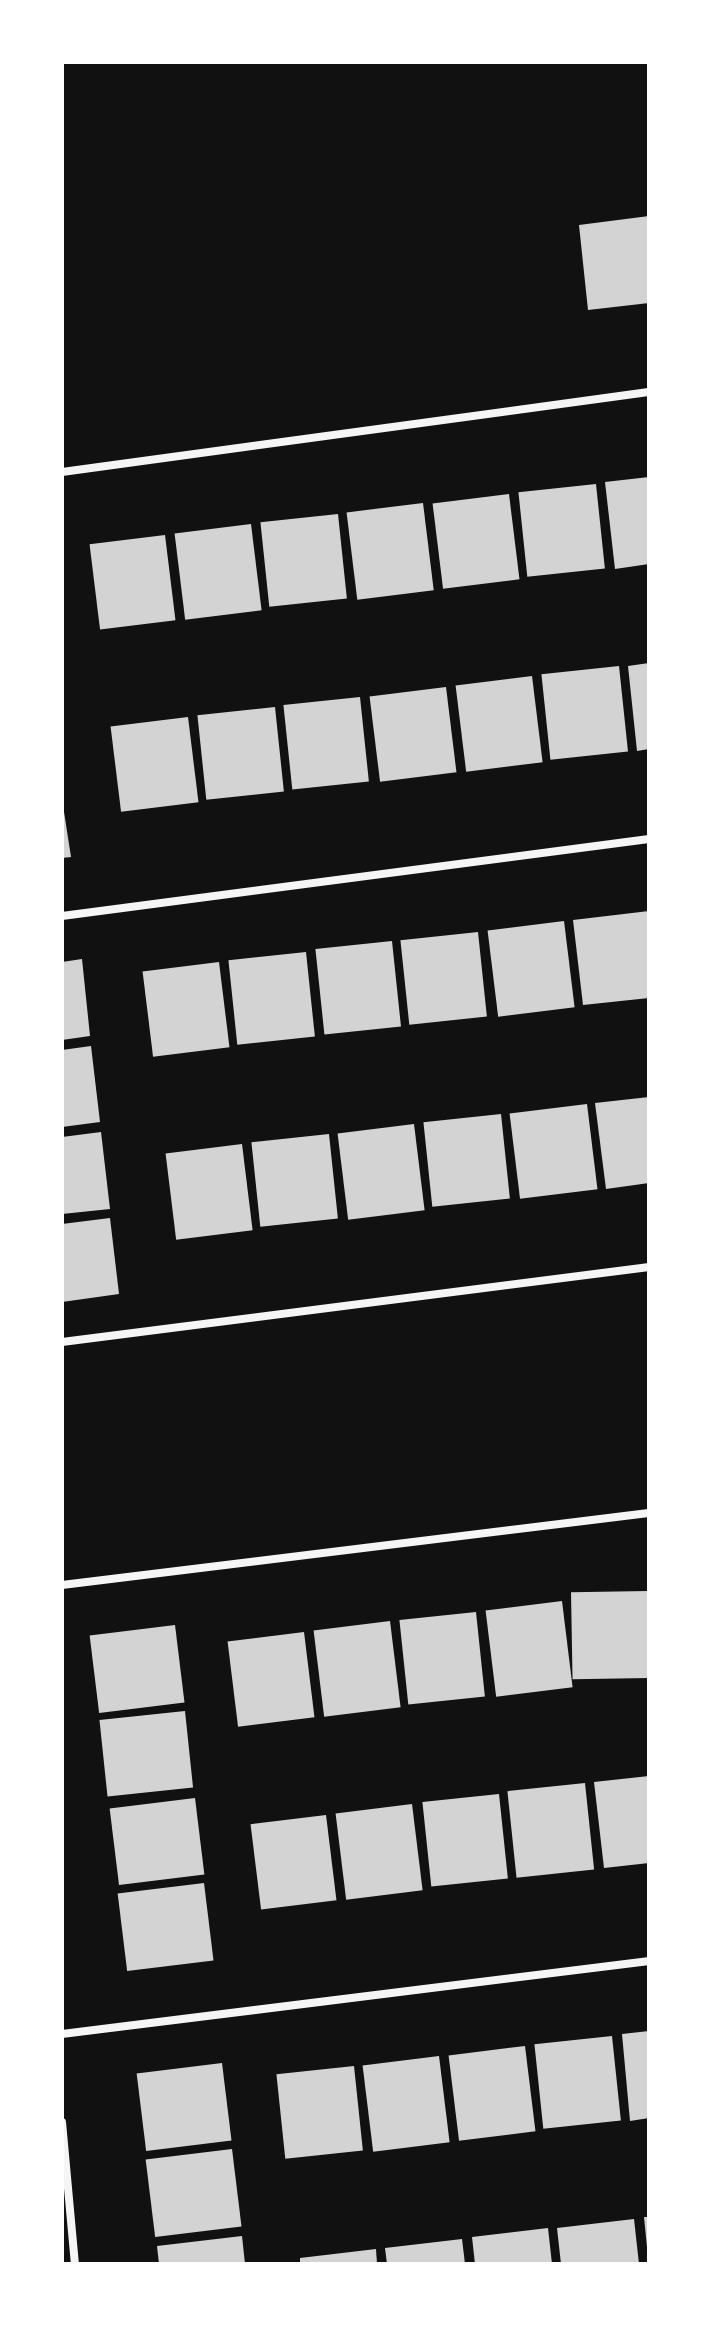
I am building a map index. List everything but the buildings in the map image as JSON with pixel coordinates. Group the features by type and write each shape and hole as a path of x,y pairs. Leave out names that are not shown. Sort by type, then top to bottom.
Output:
{"street":[{"path":"62,472 649,392"},
{"path":"62,916 649,839"},
{"path":"62,1342 649,1267"},
{"path":"62,1585 649,1513"},
{"path":"62,2034 649,1961"},
{"path":"62,2122 75,2264"}]}
